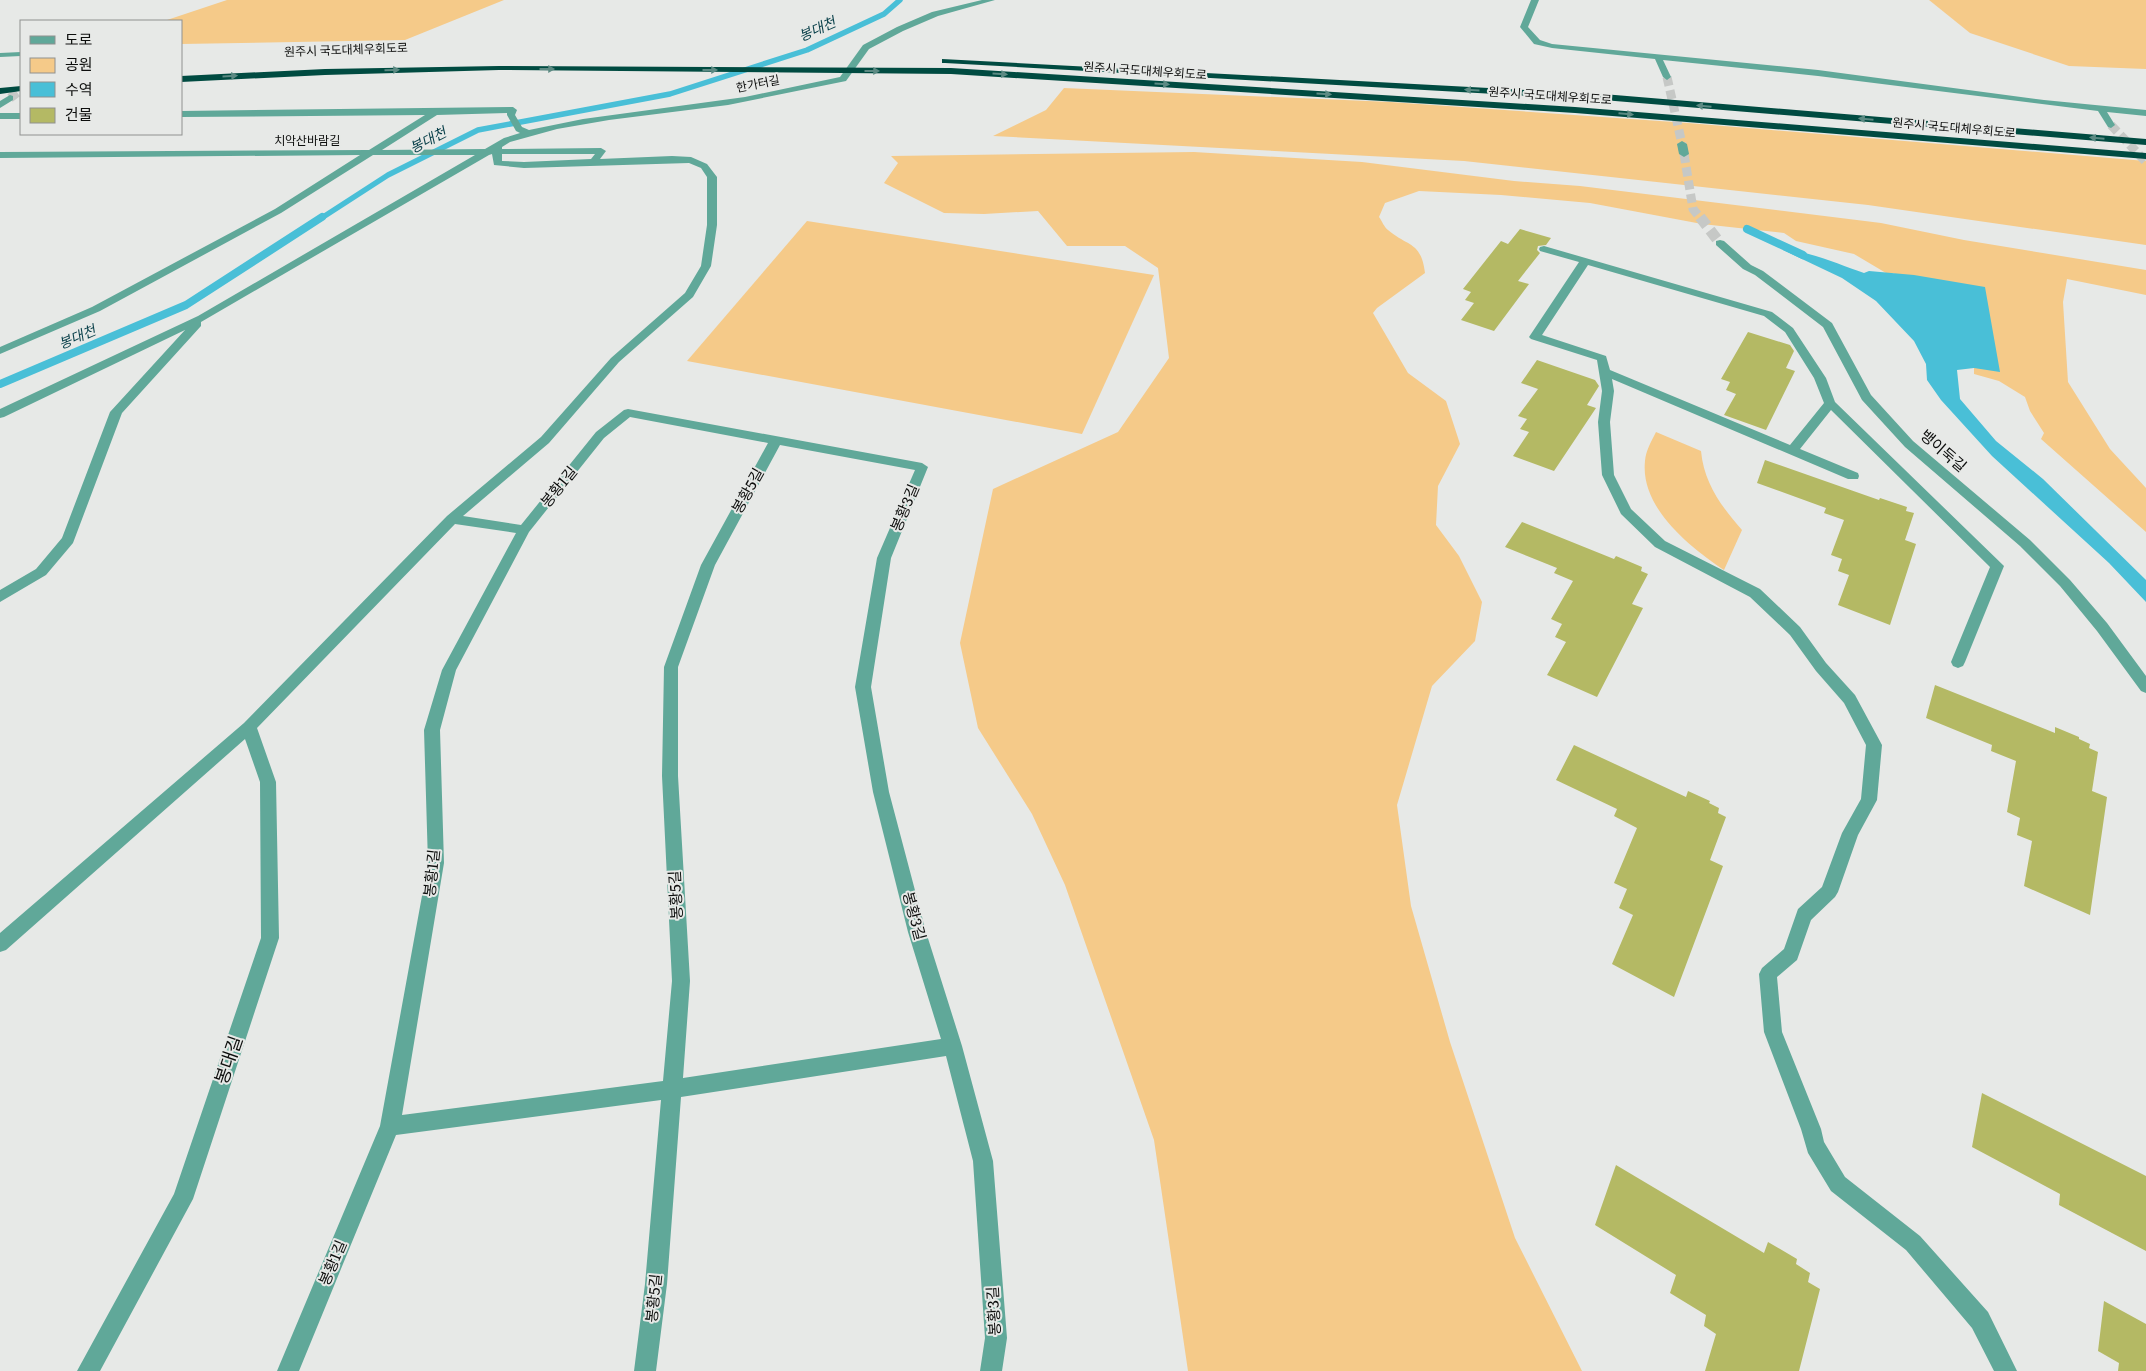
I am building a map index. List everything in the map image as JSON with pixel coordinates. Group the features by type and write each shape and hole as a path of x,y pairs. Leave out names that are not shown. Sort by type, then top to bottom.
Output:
{"highway":[{"name":"원주시 국도대체우회도로","path":"276,65 501,59"},
{"path":"847,61 867,61"},
{"name":"원주시 국도대체우회도로","path":"936,61 1603,98 2146,142"},
{"name":"원주시 국도대체우회도로","path":"182,79 325,72 499,68 951,71 1575,110 2146,156"},
{"path":"0,91 20,90"}],"street":[{"name":"한가터길","path":"202,318 523,131 584,121 716,105 843,79 866,47 900,29 935,14 991,0"},
{"path":"1535,0 1524,27 1538,42 1552,46 1818,73 2100,109 2146,113"},
{"path":"0,55 20,54"},
{"path":"1658,57 1667,77"},
{"path":"0,105 10,98"},
{"path":"2100,109 2112,125"},
{"path":"182,114 513,110 511,115 523,131"},
{"path":"0,351 96,309 278,211 435,112"},
{"path":"0,116 20,116"},
{"path":"1682,144 1684,154"},
{"path":"0,944 249,727 452,519 545,440 615,360 689,295 706,266 712,224 712,177 704,166 691,160 672,159 524,165 497,163 497,146"},
{"name":"치악산바람길","path":"0,155 601,151 594,162"},
{"name":"뱅이둑길","path":"1720,243 1747,267 1759,273 1828,325 1866,397 1910,444 2025,543 2065,583 2102,627 2146,687"},
{"path":"1544,249 1768,314 1789,330 1820,378 1830,403 1997,566 1958,662"},
{"path":"1585,261 1535,337 1602,358 1608,391 1604,422 1608,475 1626,511 1660,544 1755,593 1762,599 1794,631 1821,667 1850,699 1874,745 1869,800 1850,833 1829,892 1804,915 1791,954 1768,974 1773,1032 1811,1129 1815,1146 1838,1184 1913,1243 1980,1320 2006,1371"},
{"path":"0,414 202,318"},
{"path":"0,597 40,572 68,540 116,412 202,318"},
{"path":"1604,372 1853,476"},
{"path":"1792,450 1830,403"},
{"name":"봉황1길","path":"288,1371 390,1126 436,863 432,730 449,670 524,530 600,435 628,413 776,440"},
{"name":"봉황3길","path":"776,440 922,466 884,558 863,687 882,792 917,932 953,1046 983,1161 996,1338 991,1371"},
{"name":"봉황5길","path":"645,1371 656,1284 681,981 670,776 671,667 708,565 776,440"},
{"path":"452,519 524,530"},
{"name":"봉대길","path":"88,1371 183,1198 270,938 268,782 249,727"},
{"path":"390,1126 672,1089 953,1046"}],"green space":[{"path":"227,0 504,0 405,40 182,44 182,20 167,20"},
{"path":"1929,0 2146,0 2146,69 2069,66 1970,33"},
{"path":"1064,88 1390,102 1688,123 2146,161 2146,245 1868,205 1464,161 993,136 1046,110"},
{"path":"1194,152 1362,162 1514,181 1580,186 1881,223 1964,240 2146,270 2146,295 2067,279 2063,302 2068,382 2110,449 2146,488 2146,532 2041,439 2044,433 2030,411 2025,397 1999,381 1974,374 1974,368 1894,273 1886,273 1854,254 1796,241 1784,233 1702,224 1590,203 1501,195 1419,191 1385,203 1379,217 1384,226 1417,250 1425,273 1377,308 1373,313 1408,373 1446,401 1460,444 1438,486 1436,525 1459,556 1482,602 1475,641 1432,686 1397,805 1411,906 1450,1042 1515,1238 1582,1371 1188,1371 1154,1140 1065,885 1032,814 978,728 960,643 993,489 1118,432 1169,358 1158,268 1125,246 1067,246 1038,211 984,214 944,213 884,183 898,163 891,156"},
{"path":"807,221 1154,275 1082,434 687,361"},
{"path":"1656,432 1701,451 1710,484 1727,512 1742,530 1724,570 1683,538 1659,510 1650,495 1645,461"}],"water":[{"path":"1783,250 1813,255 1864,273 1869,271 1914,275 1985,287 2000,372 1974,368 1957,370 1960,399 1996,441 2043,479 2146,580 2146,602 2109,563 1992,456 1941,400 1927,380 1926,364 1914,341 1876,301 1842,278"}],"building":[{"path":"1520,229 1551,238 1546,245 1538,246 1537,250 1540,253 1518,281 1529,284 1494,331 1461,320 1474,303 1465,300 1471,292 1463,289 1501,241 1508,244"},
{"path":"1748,332 1790,345 1794,351 1786,368 1795,371 1766,430 1724,415 1736,394 1726,390 1730,382 1721,379"},
{"path":"1537,360 1595,380 1599,386 1587,405 1596,408 1554,471 1513,456 1529,432 1520,429 1527,419 1518,416 1538,389 1521,383"},
{"path":"1765,460 1879,500 1880,498 1907,507 1906,511 1914,513 1905,540 1916,544 1890,625 1838,605 1849,575 1838,571 1842,559 1831,555 1844,520 1824,513 1826,508 1757,483"},
{"path":"1522,522 1614,559 1616,556 1642,567 1641,571 1648,574 1632,604 1643,608 1597,697 1547,675 1566,642 1555,637 1562,624 1551,619 1573,581 1554,573 1557,568 1505,547"},
{"path":"1935,685 2055,733 2055,727 2079,737 2079,739 2090,744 2089,748 2098,752 2092,791 2107,797 2090,915 2024,886 2032,841 2017,835 2020,818 2007,812 2016,761 1991,751 1992,745 1926,718"},
{"path":"1574,745 1686,797 1688,791 1710,801 1709,803 1719,808 1718,813 1726,817 1710,860 1723,866 1674,997 1612,964 1633,915 1619,908 1627,889 1614,883 1637,828 1614,816 1617,809 1556,780"},
{"path":"1982,1093 2146,1176 2146,1251 2059,1205 2060,1194 1972,1147"},
{"path":"1616,1165 1764,1253 1768,1242 1797,1259 1796,1264 1810,1273 1808,1282 1820,1289 1799,1371 1705,1371 1716,1334 1704,1326 1706,1315 1670,1293 1676,1275 1595,1225"},
{"path":"2104,1301 2146,1324 2146,1371 2118,1371 2119,1363 2098,1351"}],"waterway":[{"name":"봉대천","path":"320,219 388,175 478,130 670,94 807,50 884,14 900,0"},
{"name":"봉대천","path":"0,384 186,305 322,217"},
{"path":"1747,229 1803,255"}],"tunnel":[{"path":"1667,77 1682,144"},
{"path":"10,98 20,91"},
{"path":"2111,125 2146,162"},
{"path":"1684,154 1693,209 1701,219"},
{"path":"1700,217 1720,243"}]}
